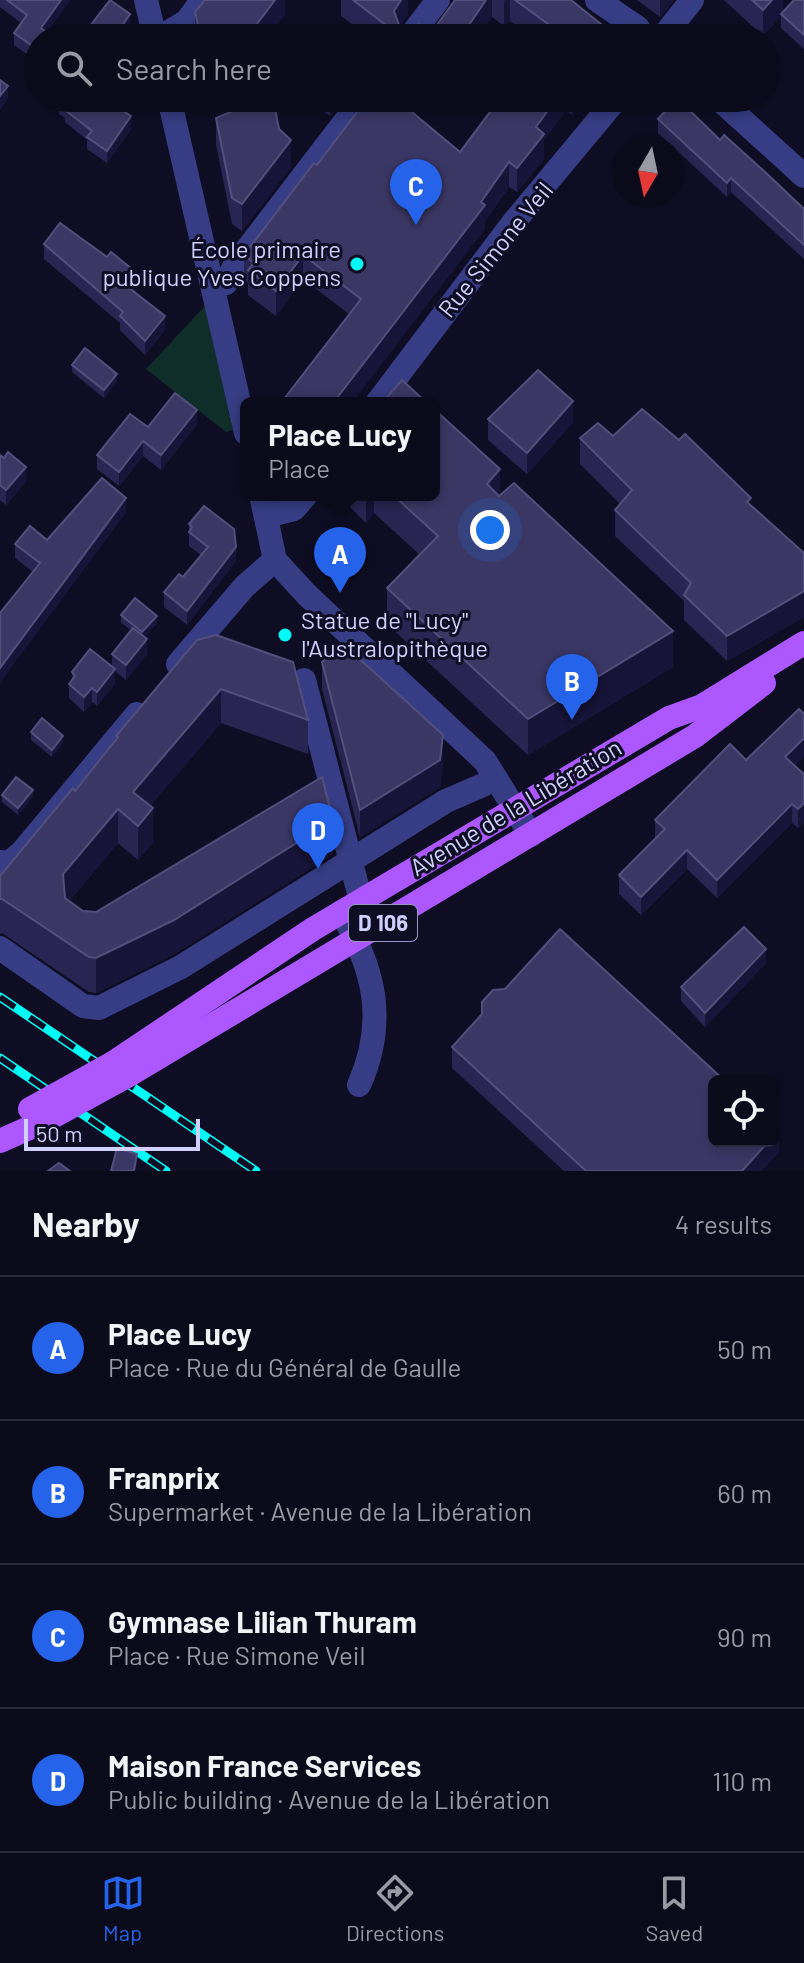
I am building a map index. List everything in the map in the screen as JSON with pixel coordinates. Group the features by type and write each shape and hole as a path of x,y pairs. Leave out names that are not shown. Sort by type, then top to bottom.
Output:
{"main road":[{"name":"Avenue de la Libération","path":"121,1069 351,906 669,718 702,706 804,643"},
{"name":"Avenue de la Libération","path":"121,1069 357,938 531,835 695,736 766,682 804,659"},
{"name":"D 106","path":"0,1141 37,1115 121,1069"},
{"name":"D 106","path":"0,1127 37,1115"}],"street":[{"path":"146,0 153,24"},
{"path":"182,24 202,0"},
{"path":"420,24 438,0"},
{"path":"597,0 632,24"},
{"path":"673,24 692,0"},
{"path":"172,112 240,405"},
{"path":"214,286 226,283 235,265 352,112"},
{"name":"Rue Simone Veil","path":"382,397 513,223 605,112"},
{"path":"733,112 804,176"},
{"path":"301,501 294,509 263,506 275,560 485,761 531,835"},
{"path":"0,862 9,863 23,851 155,693 210,644 245,586 275,560"},
{"path":"275,671 320,669 351,636"},
{"path":"320,669 348,862 351,906 375,1004 376,1035 359,1085"},
{"path":"0,948 83,1006 99,1008 181,967 446,801 483,785"}],"green space":[{"path":"205,306 233,430 226,432 146,369"}],"building":[{"path":"7,0 61,0 44,24 24,24 24,40 14,33 27,15"},
{"path":"110,0 130,14 123,24 92,24"},
{"path":"205,0 275,0 257,24 198,24 195,12"},
{"path":"353,0 401,0 394,11 399,24 385,24"},
{"path":"455,0 486,0 470,24 438,24"},
{"path":"515,0 571,0 601,24 548,24"},
{"path":"752,0 772,0 763,10"},
{"path":"794,0 804,0 804,35 781,14"},
{"path":"0,80 8,86 0,96"},
{"path":"68,112 125,112 131,116 107,151 87,137 92,131"},
{"path":"230,112 276,112 279,129 291,140 242,204 232,198 216,118"},
{"name":"École primaire publique Yves Coppens","path":"357,112 412,112 460,152 490,112 547,112 536,127 544,134 517,168 509,162 481,202 485,205 338,397 286,397 361,299 303,255 276,291 248,270 254,263 244,255 314,163 317,165"},
{"path":"664,112 691,112 720,140 724,135 804,209 804,245 731,178 727,183 684,143 684,136 676,136 658,119"},
{"path":"60,223 107,257 111,252 138,274 128,287 165,316 145,341 120,316 123,312 44,244"},
{"path":"85,348 117,374 104,390 72,365"},
{"path":"538,370 573,401 527,453 488,419"},
{"path":"402,380 420,397 387,397"},
{"path":"175,393 197,410 161,455 143,441 119,472 97,455 130,414 148,427"},
{"path":"642,409 679,440 685,434 751,498 747,502 804,553 804,591 727,636 684,595 691,583 615,510 632,490 580,438 598,423 613,436"},
{"path":"440,414 500,469 487,484 499,496 514,483 673,631 528,719 387,588 438,536 400,501 440,501"},
{"path":"8,452 26,467 6,490 0,485 0,455 4,458"},
{"path":"102,478 126,498 0,668 0,613 40,563 15,544 30,526 47,540"},
{"path":"204,506 234,529 236,547 187,611 164,592 179,574 183,577 208,547 189,532 192,527 189,524"},
{"path":"135,598 157,616 142,632 121,615"},
{"path":"133,628 147,639 126,665 112,654"},
{"path":"216,635 293,662 308,720 221,689 133,792 153,808 138,826 118,809 63,874 65,898 83,911 96,912 322,777 333,820 174,920 96,958 89,957 0,899 0,876 73,788 75,791 116,736 197,640"},
{"path":"342,643 443,735 440,760 360,810 322,662"},
{"path":"90,649 115,669 97,692 92,688 84,697 69,684 75,676 72,672"},
{"path":"799,709 804,714 804,738 785,757 804,774 804,803 798,809 792,804 717,880 687,850 641,897 619,875 665,829 655,820 730,744 746,760"},
{"path":"42,718 63,736 52,750 31,732"},
{"path":"16,777 33,790 18,808 2,795"},
{"path":"744,927 766,949 705,1013 681,987"},
{"path":"560,929 718,1075 708,1075 708,1147 764,1147 742,1171 586,1171 452,1047 482,1014 482,1002 493,990 505,989"},
{"path":"117,1148 137,1154 134,1171 111,1171"},
{"path":"59,1163 70,1171 48,1171"}],"railway":[{"path":"0,997 256,1171"},
{"path":"0,1058 166,1171"}],"place":[{"name":"Gymnase Lilian Thuram","path":"416,225"},
{"name":"École primaire publique Yves Coppens","path":"357,264"},
{"name":"Place Lucy","path":"340,593"},
{"name":"Statue de \"Lucy\" l'Australopithèque","path":"285,635"},
{"name":"Franprix","path":"572,720"},
{"name":"Maison France Services","path":"318,869"}]}
